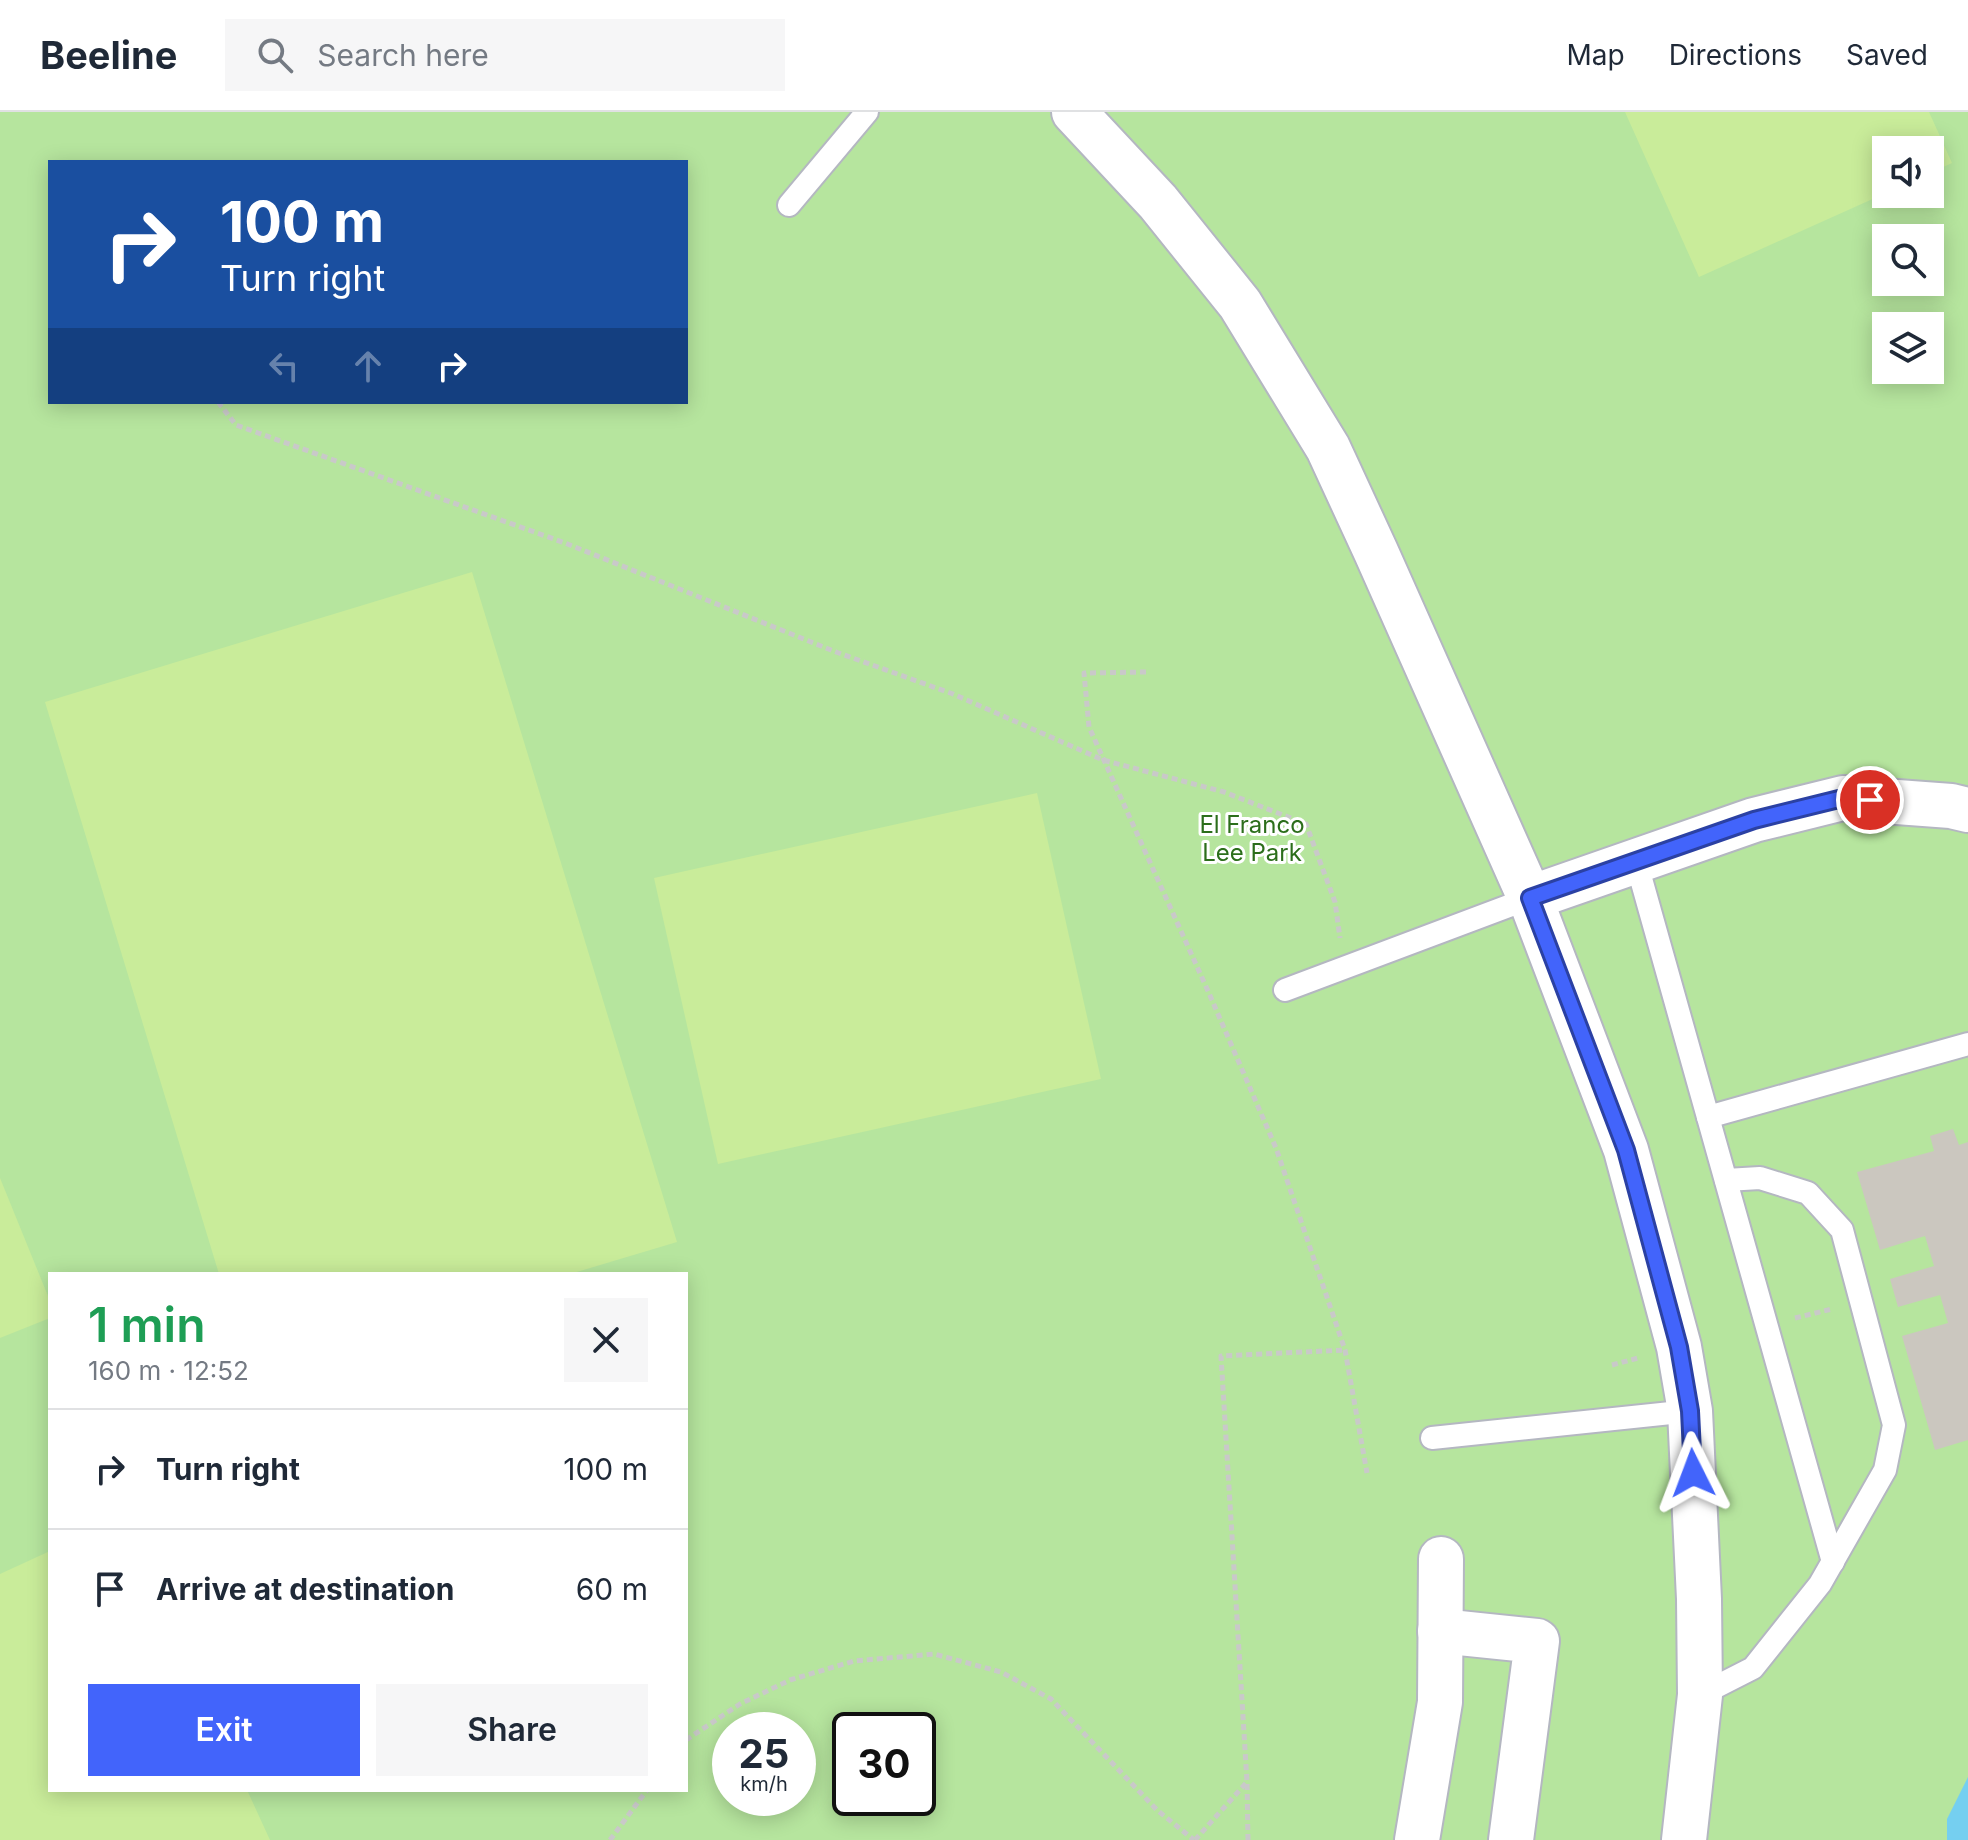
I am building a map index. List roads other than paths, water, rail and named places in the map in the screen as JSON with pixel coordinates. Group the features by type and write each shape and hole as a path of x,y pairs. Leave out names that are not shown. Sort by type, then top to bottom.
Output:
{"street":[{"path":"1074,112 1158,202 1240,304 1328,448 1530,898 1626,1150 1679,1347 1690,1411 1700,1695 1684,1840"},
{"path":"1530,898 1754,820 1843,798 1968,810"},
{"path":"1417,1840 1440,1702 1441,1559"},
{"path":"1440,1631 1537,1641 1511,1840"}],"lane":[{"path":"789,205 867,112"},
{"path":"1636,861 1833,1562"},
{"path":"1285,990 1530,898"},
{"path":"1708,1117 1968,1044"},
{"path":"1700,1695 1753,1668 1820,1584 1885,1470 1894,1425 1842,1230 1808,1193 1760,1178 1726,1180"},
{"path":"1432,1438 1690,1411"}],"water":[{"path":"1968,1777 1968,1840 1947,1840 1947,1819"}],"park label":[{"name":"El Franco Lee Park","path":"1252,839"}]}
